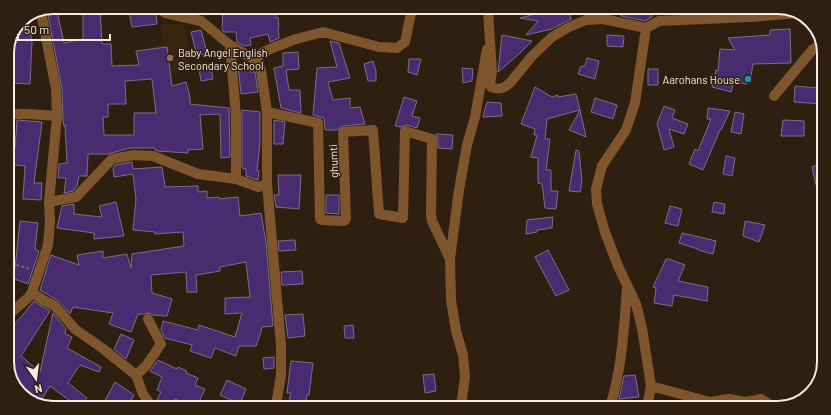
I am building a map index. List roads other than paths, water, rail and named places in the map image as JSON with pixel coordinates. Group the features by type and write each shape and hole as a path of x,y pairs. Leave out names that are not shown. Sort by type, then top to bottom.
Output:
{"street":[{"path":"169,14 201,22 230,45 255,60 261,70 267,112 267,184 281,345 281,375 277,401"},
{"path":"255,60 263,52 270,48 323,32 379,47 397,48 405,42 411,14"},
{"path":"488,14 492,72 490,84 496,89 505,87 509,84 532,56 552,37 569,27 586,20 603,19 646,28"},
{"path":"648,401 651,386 642,328 636,304 618,266 605,232 597,204 596,189 602,166 626,130 635,103 646,28 659,16 754,14"},
{"path":"14,310 29,297 32,292 48,245 50,222 49,202 57,116 56,89 42,16"},
{"path":"462,401 465,377 463,355 456,331 451,300 450,259 459,190 475,117 490,30"},
{"path":"230,45 236,115 236,180"},
{"path":"774,96 813,49 816,47"},
{"name":"ghumti","path":"267,112 318,123 320,219 322,220 344,221 347,217 343,132 373,130 379,214 403,218 405,131 432,140 431,215 432,221 450,259"},
{"path":"14,114 57,116"},
{"path":"49,202 76,197 112,159 134,155 153,156 198,174 236,180 258,187 267,184"},
{"path":"612,401 623,342 627,286"},
{"path":"32,292 55,306 75,329 136,375 143,394 148,401"},
{"path":"136,375 146,366 161,344 148,319"},
{"path":"651,386 706,401"},
{"path":"716,401 729,399 740,401"},
{"path":"751,401 761,399 764,401"}],"place":[{"name":"Baby Angel English Secondary School","path":"170,58"},
{"name":"Aarohans House","path":"748,79"}]}
